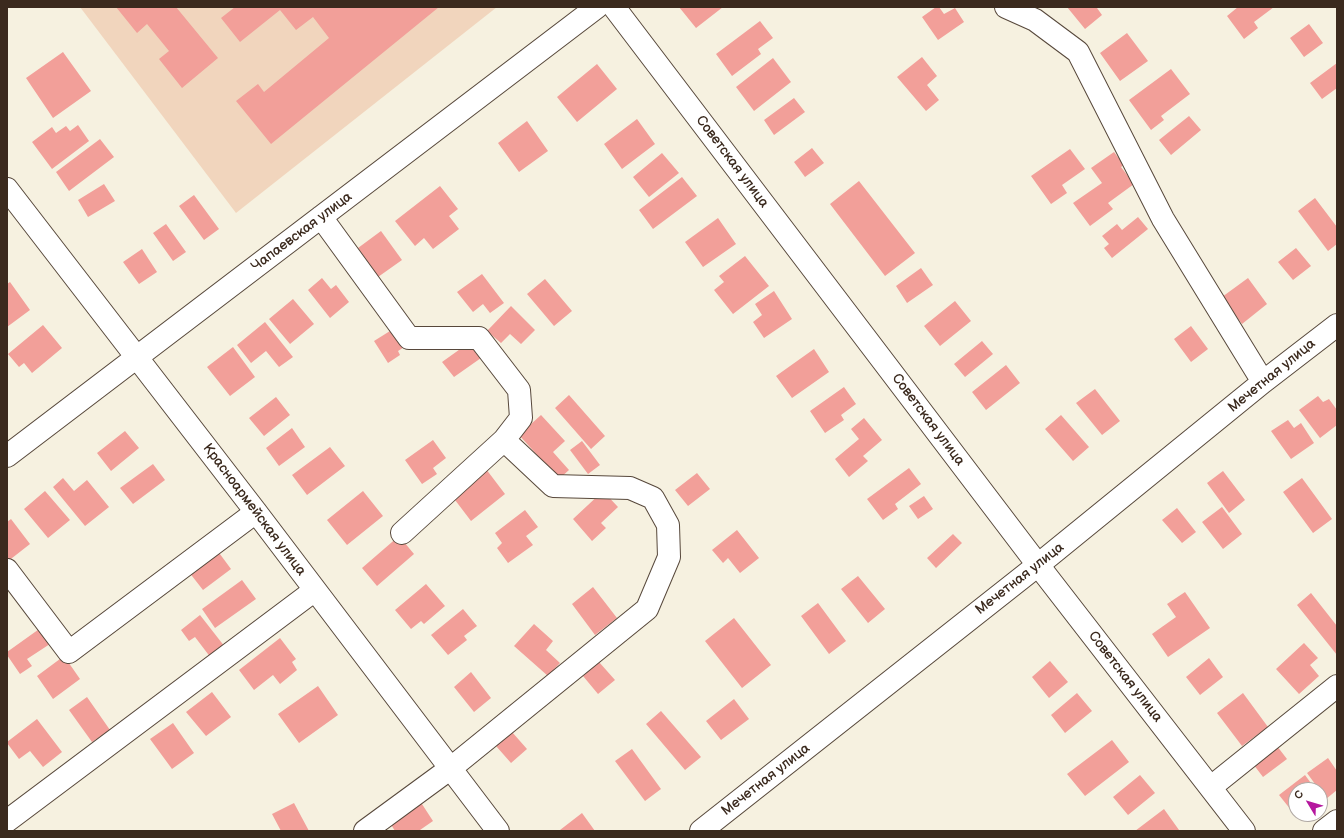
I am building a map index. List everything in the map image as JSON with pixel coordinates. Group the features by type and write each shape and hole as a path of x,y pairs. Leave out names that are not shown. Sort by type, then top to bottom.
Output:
{"street":[{"name":"Чапаевская улица","path":"7,456 597,7"},
{"name":"Советская улица","path":"614,7 1038,565 1244,831"},
{"path":"1006,7 1035,20 1078,52 1163,219 1263,382"},
{"name":"Красноармейская улица","path":"7,189 256,512 498,831"},
{"path":"321,217 409,338 479,338 519,390 521,418 504,440 402,533"},
{"name":"Мечетная улица","path":"701,831 1038,565 1263,382 1337,324"},
{"path":"365,831 451,768 647,609 669,557 668,525 653,498 630,488 553,486 504,440"},
{"path":"7,570 69,652 256,512"},
{"path":"7,821 315,590"},
{"path":"1211,787 1337,686"},
{"path":"1324,831 1337,821"}],"shaded area":[{"path":"80,7 497,7 236,213"}],"building":[{"path":"116,7 176,7 218,58 182,88 159,59 169,51 147,24 137,33"},
{"path":"235,7 439,7 271,144 236,101 258,84 264,92 329,38 313,17 296,30 280,10 240,42 221,18"},
{"path":"679,7 723,7 696,28"},
{"path":"936,7 939,7 944,14 955,8 964,22 938,40 922,17"},
{"path":"1067,7 1098,7 1097,8 1102,15 1085,29"},
{"path":"1238,7 1274,7 1254,22 1258,28 1244,39 1227,16"},
{"path":"760,21 773,38 758,49 761,54 732,76 716,54"},
{"path":"1309,24 1323,43 1304,57 1290,38"},
{"path":"1127,33 1148,61 1120,81 1100,53"},
{"path":"63,52 91,91 53,118 26,78"},
{"path":"922,57 937,76 927,85 939,100 926,111 897,77"},
{"path":"773,58 791,82 754,111 736,87"},
{"path":"1337,63 1337,88 1322,99 1310,83"},
{"path":"597,64 617,89 577,122 557,97"},
{"path":"1171,69 1190,94 1161,116 1164,120 1151,130 1129,100"},
{"path":"794,98 805,112 774,135 764,120"},
{"path":"1189,116 1201,130 1171,155 1159,140"},
{"path":"637,119 655,144 622,169 604,144"},
{"path":"527,121 548,151 519,172 498,143"},
{"path":"78,125 89,141 52,169 32,142 52,127 56,133 66,126 70,131"},
{"path":"100,139 114,157 69,191 56,172"},
{"path":"812,148 824,163 805,177 794,162"},
{"path":"1070,149 1085,169 1062,185 1067,193 1051,204 1031,176"},
{"path":"1114,152 1124,165 1121,167 1134,184 1108,203 1113,209 1090,226 1073,203 1102,183 1091,168"},
{"path":"662,153 679,173 649,197 633,177"},
{"path":"682,177 697,196 653,229 639,210"},
{"path":"859,181 915,253 885,276 830,204"},
{"path":"104,184 115,201 88,217 78,200"},
{"path":"440,186 458,209 449,216 459,229 433,249 424,238 415,246 395,221"},
{"path":"194,195 219,229 204,240 179,206"},
{"path":"1315,198 1337,227 1337,244 1328,251 1298,211"},
{"path":"1138,217 1148,229 1112,258 1104,248 1109,244 1102,236 1117,224 1122,230"},
{"path":"718,218 736,244 703,267 685,242"},
{"path":"166,224 186,252 173,261 153,233"},
{"path":"381,231 402,260 378,277 358,248"},
{"path":"1296,248 1311,266 1293,280 1278,262"},
{"path":"142,249 157,272 139,284 123,262"},
{"path":"745,256 769,286 733,314 714,290 724,282 719,276"},
{"path":"921,268 933,285 907,303 896,286"},
{"path":"482,274 504,303 490,313 483,304 473,312 457,292"},
{"path":"322,278 331,289 336,285 349,302 330,318 308,290"},
{"path":"1248,278 1267,304 1242,324 1222,297"},
{"path":"545,279 572,311 554,326 527,294"},
{"path":"10,282 30,310 7,327 7,284"},
{"path":"774,291 792,319 764,338 753,322 762,315 755,304"},
{"path":"293,299 314,324 290,344 269,319"},
{"path":"955,301 971,321 940,346 924,326"},
{"path":"511,306 535,330 521,344 510,334 501,343 487,331"},
{"path":"265,322 293,357 279,367 266,351 251,363 237,345"},
{"path":"43,325 62,348 32,373 24,363 19,367 8,354"},
{"path":"398,326 409,344 398,351 400,355 388,363 374,341"},
{"path":"1191,326 1208,349 1191,362 1174,339"},
{"path":"982,341 993,354 965,377 954,364"},
{"path":"470,342 481,358 454,377 442,362"},
{"path":"233,347 255,377 230,396 207,367"},
{"path":"814,349 829,372 792,398 776,376"},
{"path":"1006,365 1020,383 986,410 972,392"},
{"path":"844,387 856,404 841,415 844,420 825,433 810,411"},
{"path":"1095,389 1120,421 1102,435 1076,403"},
{"path":"569,395 605,436 591,449 555,408"},
{"path":"1318,396 1323,402 1329,399 1337,410 1337,425 1320,438 1299,410"},
{"path":"276,397 290,415 264,436 249,418"},
{"path":"541,415 565,441 553,452 569,470 559,479 519,435"},
{"path":"1061,415 1089,447 1073,461 1045,429"},
{"path":"864,418 882,440 863,456 868,461 849,477 835,459 859,439 851,429"},
{"path":"1288,420 1294,428 1301,423 1314,443 1291,459 1271,431"},
{"path":"292,428 305,447 279,466 266,448"},
{"path":"125,431 139,448 111,471 97,453"},
{"path":"433,440 446,458 433,468 437,474 422,484 405,460"},
{"path":"582,441 600,465 588,474 570,450"},
{"path":"330,447 345,466 307,495 292,475"},
{"path":"153,464 165,480 133,504 120,488"},
{"path":"909,468 921,484 895,504 898,509 883,520 867,499"},
{"path":"486,469 505,494 471,521 452,496"},
{"path":"1223,471 1245,500 1229,513 1207,483"},
{"path":"697,473 710,489 688,506 675,490"},
{"path":"63,478 74,491 87,480 109,507 85,526 53,487"},
{"path":"1302,478 1332,519 1313,533 1283,492"},
{"path":"45,491 70,520 48,538 24,509"},
{"path":"363,491 383,516 347,545 327,520"},
{"path":"603,491 618,507 601,523 606,528 592,541 573,519"},
{"path":"924,496 933,509 918,519 909,506"},
{"path":"1222,507 1242,534 1223,549 1202,522"},
{"path":"1177,508 1196,532 1182,543 1162,520"},
{"path":"525,510 538,527 526,536 533,545 508,563 497,548 502,543 495,533"},
{"path":"11,519 30,544 7,562 7,522"},
{"path":"737,530 759,558 740,573 728,558 723,563 712,550"},
{"path":"953,534 962,543 936,568 927,558"},
{"path":"399,536 414,554 377,586 362,568"},
{"path":"214,546 231,569 203,590 185,567"},
{"path":"858,576 885,609 868,623 841,589"},
{"path":"242,580 256,599 215,628 202,609"},
{"path":"426,584 445,606 424,624 421,621 411,629 395,610"},
{"path":"593,587 617,618 595,635 572,604"},
{"path":"1185,592 1210,628 1168,657 1152,634 1176,617 1167,604"},
{"path":"1311,593 1337,626 1337,655 1297,605"},
{"path":"818,603 846,641 829,654 801,616"},
{"path":"463,609 477,626 464,636 467,640 448,655 431,635"},
{"path":"200,615 225,647 211,658 195,637 189,641 181,630"},
{"path":"734,618 771,665 742,688 705,641"},
{"path":"534,624 553,641 546,650 560,663 548,676 514,646"},
{"path":"42,627 53,642 27,659 32,666 20,674 7,655 7,652"},
{"path":"280,638 296,659 292,662 297,670 280,684 273,675 254,690 239,670"},
{"path":"1304,643 1318,658 1310,665 1319,676 1299,694 1276,669"},
{"path":"64,656 80,679 53,699 37,676"},
{"path":"1209,658 1223,677 1200,695 1186,677"},
{"path":"1050,661 1068,682 1049,698 1032,677"},
{"path":"599,662 615,680 598,694 583,676"},
{"path":"471,672 491,698 474,712 454,687"},
{"path":"318,686 338,715 299,743 278,714"},
{"path":"212,692 231,717 206,736 186,712"},
{"path":"1077,693 1092,711 1065,733 1051,715"},
{"path":"1243,693 1268,727 1242,746 1217,713"},
{"path":"87,697 110,730 92,742 69,710"},
{"path":"734,699 749,719 721,740 706,721"},
{"path":"661,711 701,757 685,770 646,724"},
{"path":"37,719 62,752 43,767 30,751 19,759 7,743"},
{"path":"173,723 194,753 172,769 150,739"},
{"path":"512,732 527,749 511,763 496,746"},
{"path":"1270,737 1287,759 1263,777 1247,756"},
{"path":"1112,740 1129,762 1085,796 1067,774"},
{"path":"632,749 661,789 645,801 615,761"},
{"path":"1328,758 1337,771 1337,790 1328,797 1328,782 1314,782 1307,773"},
{"path":"1140,775 1155,793 1128,815 1113,797"},
{"path":"1305,775 1310,782 1296,782"},
{"path":"1288,788 1288,806 1279,795"},
{"path":"420,801 433,821 420,830 421,831 395,831 390,823"},
{"path":"294,803 309,831 281,831 272,814"},
{"path":"1164,809 1179,830 1135,831"},
{"path":"582,813 595,831 560,830"}]}
